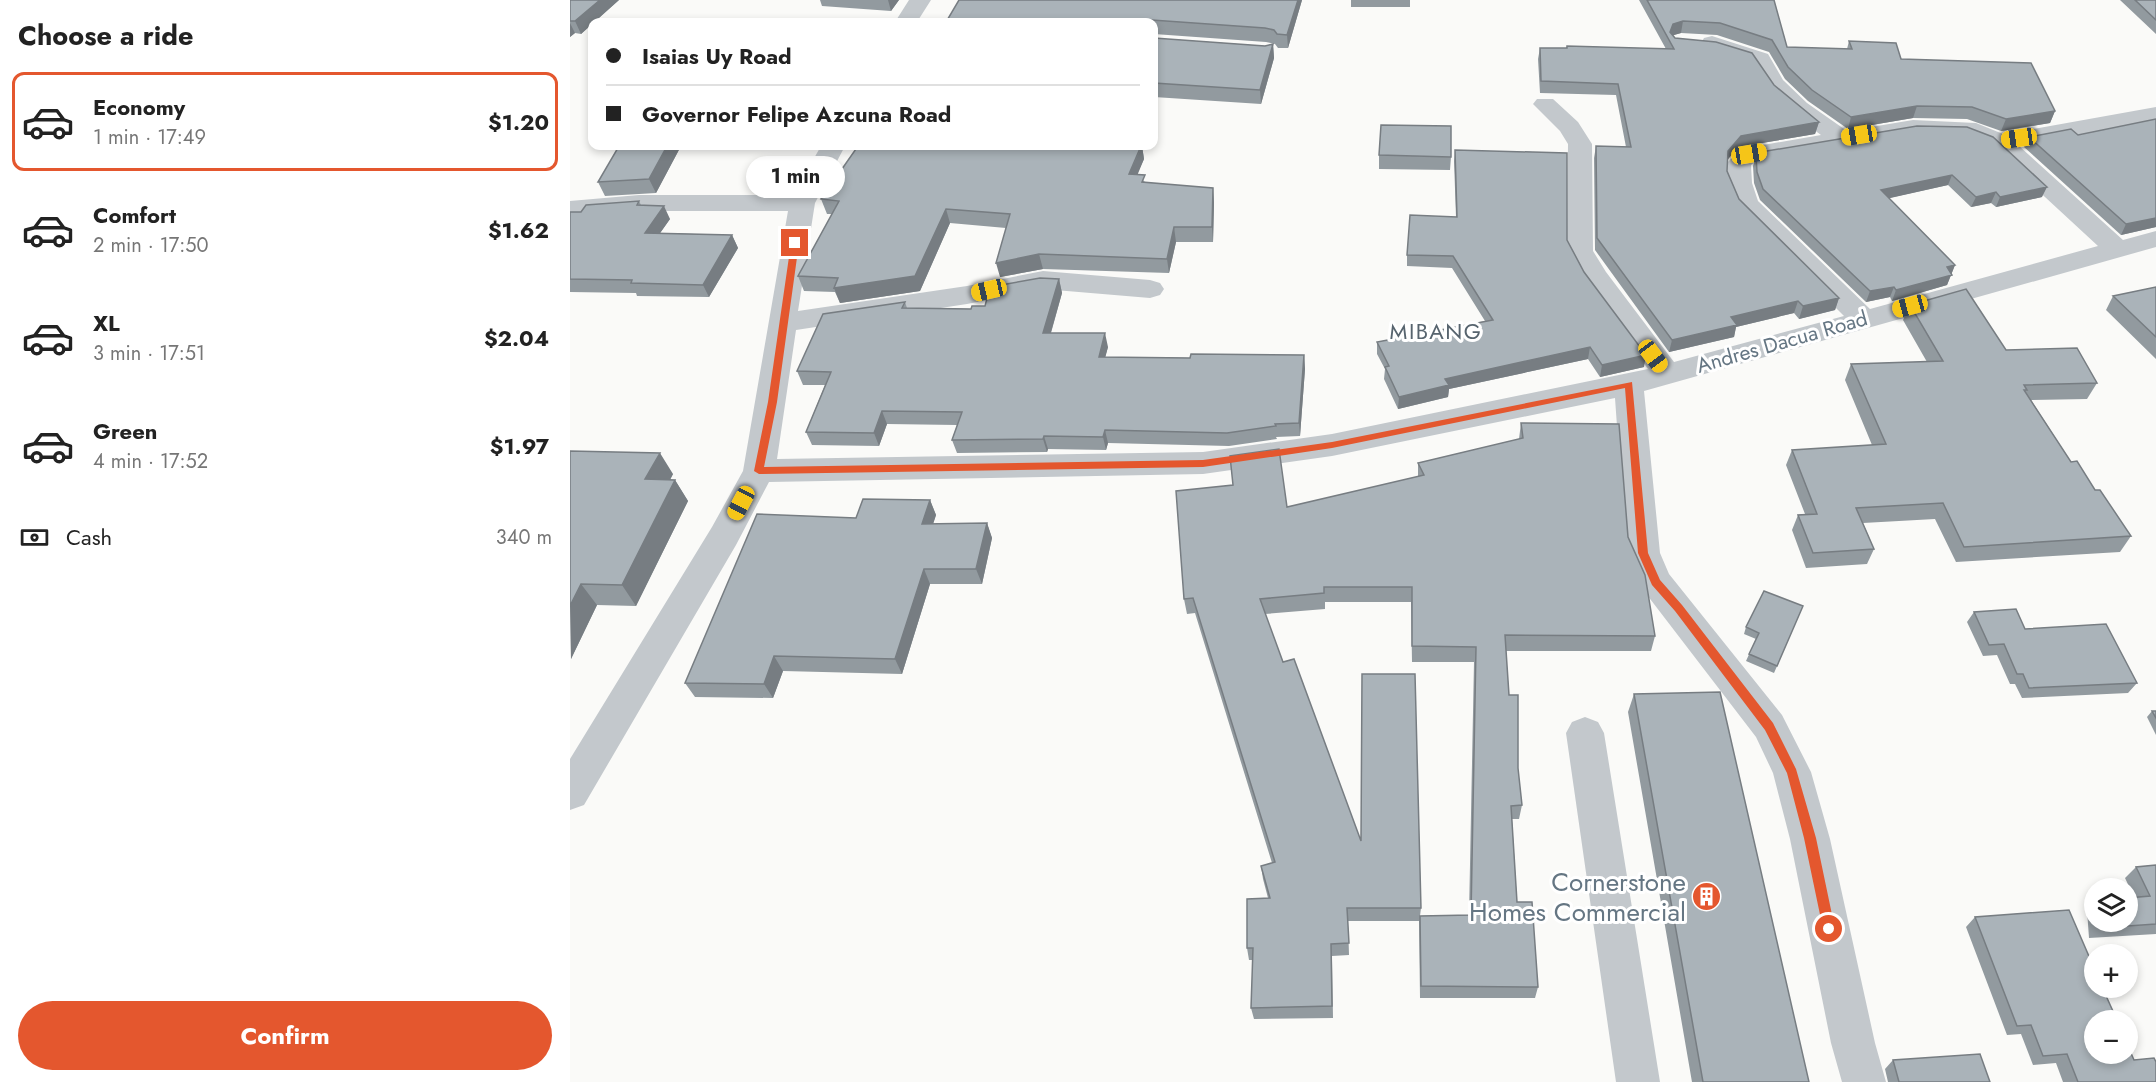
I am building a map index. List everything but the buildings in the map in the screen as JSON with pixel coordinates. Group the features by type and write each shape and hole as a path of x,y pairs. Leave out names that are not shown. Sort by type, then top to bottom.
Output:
{"street":[{"path":"909,18 920,0"},
{"path":"1690,43 1717,44 1760,59 1773,84 1799,108 1831,128 1841,138"},
{"path":"1545,104 1569,127 1580,144 1580,251 1594,276 1668,375"},
{"path":"2000,141 2057,133 2156,114"},
{"path":"1864,319 1746,204 1739,183 1739,163 1749,154 1913,127 1967,128 2000,141 2118,249"},
{"path":"570,793 724,536 759,471 772,402 802,202 831,150"},
{"path":"570,209 673,202 802,202"},
{"name":"Andres Dacua Road","path":"759,471 1203,464 1332,445 1629,385 2156,239"},
{"path":"783,323 967,295 1042,280 1150,289"},
{"path":"1629,385 1643,553 1656,582 1769,726 1792,772 1810,838 1853,1043 1864,1082"},
{"path":"1585,733 1638,1082"}],"place":[{"name":"Cornerstone Homes Commercial","path":"1707,897"}],"district":[{"name":"MIBANG","path":"1436,331"}],"route":[{"path":"795,243 772,402 759,471 1203,464 1332,445 1629,385 1643,553 1656,582 1769,726 1792,772 1810,838 1829,929"}]}
